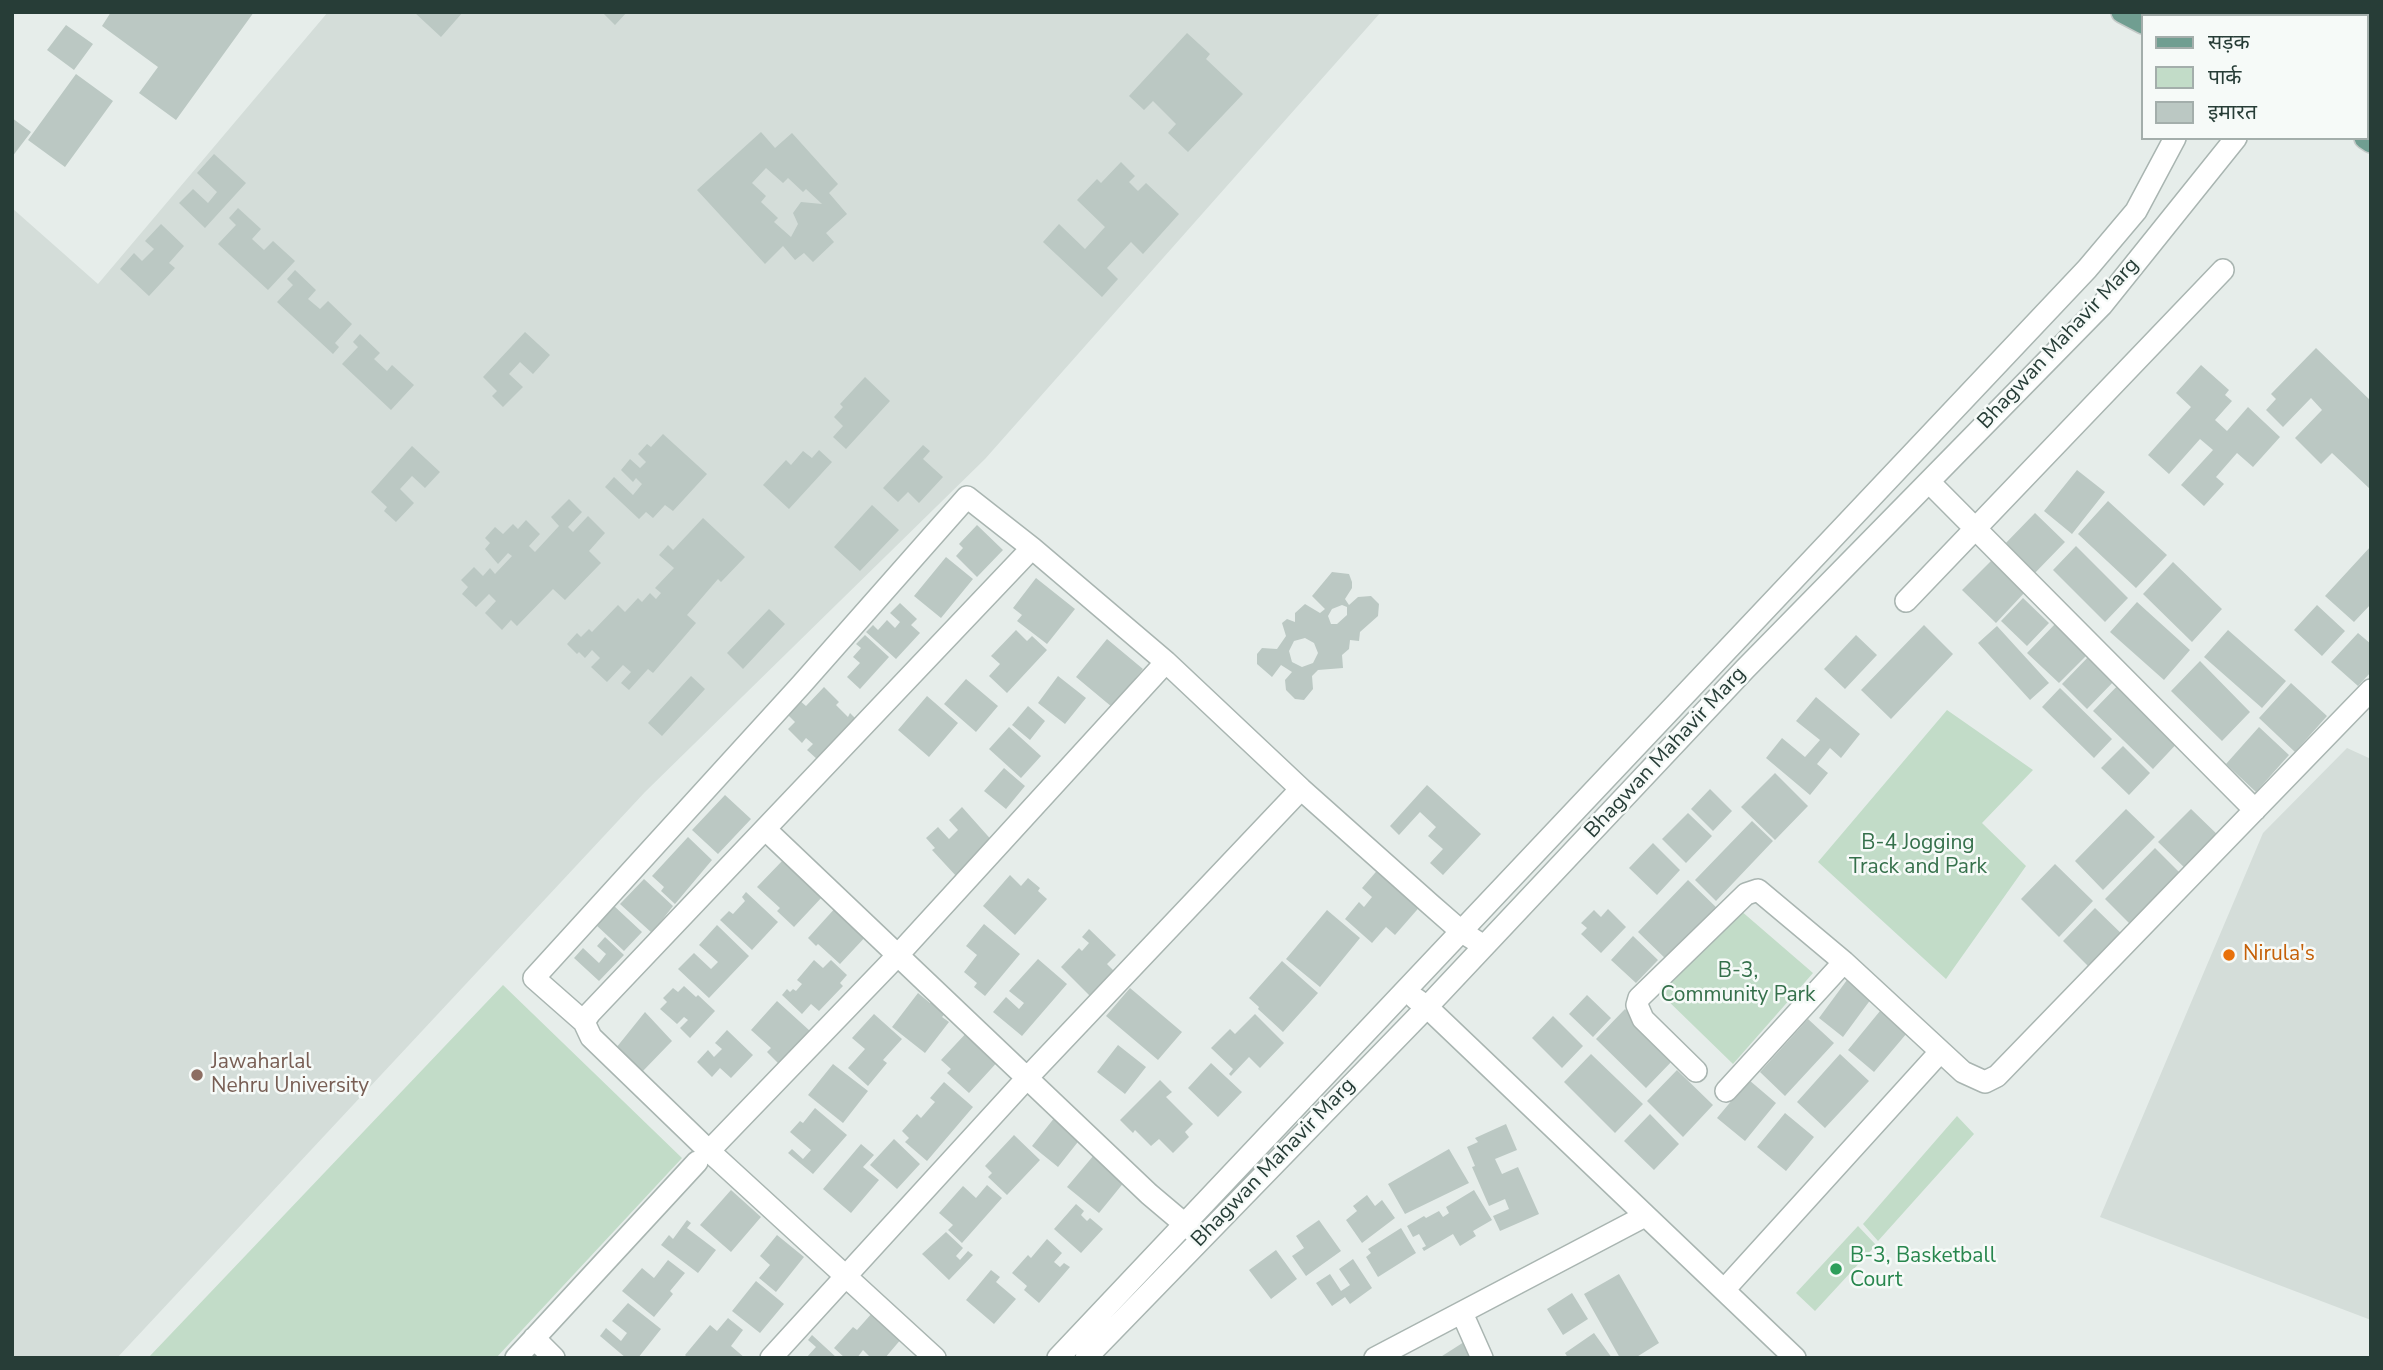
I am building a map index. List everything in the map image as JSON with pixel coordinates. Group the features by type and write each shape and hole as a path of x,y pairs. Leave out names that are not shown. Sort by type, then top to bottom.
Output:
{"main road":[{"path":"2122,12 2142,22"}],"street":[{"name":"Bhagwan Mahavir Marg","path":"1058,1358 1823,550 2124,227 2153,183 2174,140"},
{"name":"Bhagwan Mahavir Marg","path":"1086,1358 1427,1007 1745,669 2102,305 2233,140"},
{"path":"1906,601 2222,270"},
{"path":"1929,482 2255,810"},
{"path":"935,1358 847,1276 703,1156 591,1037 584,1022 534,978 792,695 964,499 970,498 1032,548 1166,662 1301,789 1462,932 1484,946"},
{"path":"584,1022 1032,548"},
{"path":"1823,550 1847,567"},
{"path":"1724,655 1745,669"},
{"path":"516,1358 703,1156 897,956 1166,662"},
{"path":"1696,1071 1643,1019 1637,1005 1639,998 1746,894 1758,890 1844,962 1940,1052 1973,1078 1986,1082 1997,1076 2371,690"},
{"path":"771,1358 1027,1078 1301,789"},
{"path":"765,829 1182,1224 1201,1237"},
{"path":"1726,1091 1844,962"},
{"path":"1406,992 1427,1007 1796,1358"},
{"path":"1724,1290 1940,1052"},
{"path":"1375,1358 1646,1216"},
{"path":"1462,1313 1482,1358"},
{"path":"534,1338 554,1358"}],"shaded area":[{"path":"328,12 1381,12 985,459 645,792 117,1358 12,1358 12,208 98,284"},
{"path":"2347,748 2371,759 2371,1320 2100,1217 2263,833"}],"green space":[{"name":"B-4 Jogging Track and Park","path":"1947,710 2033,770 1982,823 2026,866 1946,979 1818,862"},
{"name":"B-3, Community Park","path":"1740,910 1813,973 1733,1064 1661,994"},
{"path":"503,985 682,1158 496,1358 148,1358"},
{"path":"1957,1116 1974,1134 1878,1241 1863,1224"},
{"name":"B-3, Basketball Court","path":"1858,1226 1876,1245 1815,1311 1796,1293"}],"building":[{"path":"111,12 254,12 176,120 139,93 158,67 102,26"},
{"path":"414,12 463,12 441,37"},
{"path":"602,12 627,12 615,25"},
{"path":"66,25 93,44 74,70 47,50"},
{"path":"1187,33 1210,54 1206,59 1243,94 1188,152 1168,133 1176,124 1153,101 1144,110 1129,96"},
{"path":"76,74 113,101 65,167 28,140"},
{"path":"12,118 31,132 12,157"},
{"path":"761,132 775,148 792,133 838,184 829,193 847,214 826,233 834,242 813,262 804,253 795,260 783,246 765,264 697,190","holes":["766,168 783,183 788,178 803,192 806,189 822,204 801,202 793,213 798,224 791,237 774,222 778,218 761,202 766,196 752,183"]},
{"path":"214,154 246,183 205,228 179,203 193,189 208,203 217,192 197,173"},
{"path":"1121,162 1135,176 1129,182 1138,191 1146,183 1179,214 1143,254 1131,242 1107,268 1118,279 1102,297 1043,242 1059,224 1085,249 1105,227 1077,200 1097,179 1101,183"},
{"path":"238,208 261,229 252,239 264,250 273,241 295,261 268,290 218,244 236,225 229,218"},
{"path":"161,224 184,246 169,263 175,268 149,296 120,269 134,253 142,261 154,249 145,241"},
{"path":"295,270 316,290 308,299 320,309 328,301 352,324 335,343 339,347 333,354 277,302 293,285 287,279"},
{"path":"525,332 550,355 533,374 520,362 509,374 523,387 503,407 492,396 497,391 483,377"},
{"path":"360,334 380,353 374,359 387,371 392,365 414,385 391,410 342,364 358,347 353,342"},
{"path":"2316,348 2371,401 2371,490 2332,453 2321,464 2295,438 2322,410 2311,398 2283,427 2266,410 2276,399 2271,394"},
{"path":"2201,365 2229,390 2225,395 2232,401 2215,420 2227,431 2248,407 2280,437 2253,467 2237,453 2216,477 2224,484 2204,506 2181,485 2213,450 2200,439 2169,474 2148,455 2191,407 2176,393"},
{"path":"865,377 890,401 846,449 833,437 843,426 834,417 843,407 840,404"},
{"path":"663,434 707,474 673,511 665,505 653,518 646,512 639,519 605,487 614,477 633,495 642,484 636,478 633,482 621,470 630,459 640,468 646,462 638,454 647,444 651,447"},
{"path":"923,445 930,451 923,459 943,477 919,503 908,492 898,502 883,488"},
{"path":"412,446 440,472 425,488 412,476 400,489 414,503 396,522 384,511 387,507 371,492"},
{"path":"819,450 832,462 789,509 763,485 786,460 791,465 803,451 812,458"},
{"path":"2077,470 2105,492 2072,534 2044,511"},
{"path":"569,499 582,512 568,527 573,532 588,516 605,533 589,551 601,563 565,600 553,589 517,626 511,620 502,630 485,613 496,601 489,594 476,607 462,594 468,587 461,580 474,567 483,576 490,568 495,574 512,556 508,553 498,564 485,549 490,543 485,538 495,527 503,534 513,524 518,529 526,520 540,534 529,546 535,552 559,526 551,517"},
{"path":"2108,501 2167,555 2136,588 2078,534"},
{"path":"872,505 899,530 860,571 834,547"},
{"path":"2035,513 2065,542 2032,576 2002,547"},
{"path":"703,518 745,557 721,582 718,579 687,615 696,623 653,673 648,669 629,690 621,683 631,672 623,665 607,682 591,667 600,658 592,650 585,658 567,644 577,633 581,637 589,629 592,632 618,605 625,612 638,598 642,602 650,593 656,599 661,593 655,588 674,568 659,555 668,545 673,550"},
{"path":"977,525 1003,550 977,577 956,556 963,548 959,544"},
{"path":"2076,546 2128,598 2105,622 2053,570"},
{"path":"2371,546 2371,604 2354,622 2325,596"},
{"path":"946,557 973,579 941,618 914,596"},
{"path":"1993,559 2026,591 1996,623 1962,590"},
{"path":"2173,562 2222,609 2192,642 2143,594"},
{"path":"1332,572 1349,574 1352,588 1345,599 1349,605 1358,597 1371,596 1379,604 1378,616 1360,632 1359,641 1350,640 1349,649 1342,655 1343,668 1318,670 1312,676 1313,689 1304,700 1295,699 1286,690 1285,680 1292,672 1281,665 1272,677 1257,664 1257,654 1262,648 1277,649 1286,636 1282,623 1287,619 1295,622 1295,613 1305,604 1320,613 1325,609 1312,596","holes":["1342,605 1347,607 1347,615 1337,624 1331,624 1328,616 1332,609","1305,638 1314,643 1318,653 1313,663 1302,667 1292,662 1289,651 1294,641"]},
{"path":"1036,578 1075,609 1047,644 1017,621 1022,615 1013,608"},
{"path":"2023,598 2049,623 2027,646 2001,621"},
{"path":"2137,602 2190,650 2164,680 2110,632"},
{"path":"900,603 917,619 911,625 920,633 896,659 866,632 873,625 878,630 887,620 895,628 900,622 890,613"},
{"path":"2317,605 2345,631 2322,656 2294,630"},
{"path":"769,609 785,624 743,669 727,653"},
{"path":"2056,623 2088,654 2059,683 2027,653"},
{"path":"1924,625 1953,654 1891,719 1861,690"},
{"path":"1997,626 2049,683 2030,700 1978,643"},
{"path":"1016,630 1027,641 1032,636 1047,650 1007,693 989,676 1000,664 991,656"},
{"path":"2228,630 2286,681 2262,708 2204,657"},
{"path":"2358,633 2371,644 2371,672 2358,686 2331,662"},
{"path":"865,635 889,657 860,689 847,677 860,663 853,657 861,648 856,644"},
{"path":"1856,635 1877,655 1845,689 1824,669"},
{"path":"1107,639 1143,669 1112,707 1076,677"},
{"path":"2092,653 2117,678 2087,709 2062,684"},
{"path":"2200,661 2250,712 2222,741 2171,691"},
{"path":"691,676 705,689 662,736 648,723"},
{"path":"1058,676 1086,698 1065,724 1038,703"},
{"path":"966,679 998,706 976,732 944,704"},
{"path":"2123,680 2182,738 2153,769 2093,711"},
{"path":"2291,683 2327,716 2295,752 2259,718"},
{"path":"824,687 839,702 836,705 848,717 850,713 856,719 818,760 807,750 813,744 806,738 802,743 788,729 795,722 787,714 799,700 806,706"},
{"path":"2060,688 2112,739 2094,758 2042,707"},
{"path":"927,696 958,723 929,757 898,730"},
{"path":"1816,697 1860,734 1841,758 1830,748 1817,764 1828,773 1810,795 1766,758 1782,738 1805,757 1820,740 1796,721"},
{"path":"1028,706 1045,721 1030,740 1012,725"},
{"path":"1009,727 1041,756 1021,778 989,749"},
{"path":"2259,727 2289,755 2256,792 2226,764"},
{"path":"2123,746 2150,773 2129,795 2101,768"},
{"path":"1004,768 1025,786 1006,809 984,791"},
{"path":"1775,773 1808,806 1775,840 1741,807"},
{"path":"1427,785 1481,834 1443,875 1430,863 1443,849 1428,836 1436,827 1420,812 1399,835 1390,826"},
{"path":"1710,789 1732,811 1713,831 1691,809"},
{"path":"725,795 751,819 718,854 692,830"},
{"path":"962,807 995,844 957,877 932,850 935,848 926,838 938,827 949,839 958,830 949,820"},
{"path":"2126,809 2155,837 2103,890 2075,861"},
{"path":"2191,809 2221,838 2188,871 2158,842"},
{"path":"1688,813 1712,836 1686,863 1662,839"},
{"path":"1752,821 1773,841 1716,901 1695,880"},
{"path":"688,837 712,860 675,904 661,891 664,887 652,876"},
{"path":"1653,843 1680,870 1657,895 1629,868"},
{"path":"2155,848 2184,877 2134,928 2105,899"},
{"path":"784,859 823,896 794,927 777,911 780,908 757,887"},
{"path":"2055,864 2093,901 2059,937 2021,899"},
{"path":"1381,866 1423,903 1395,935 1386,927 1372,943 1345,919 1359,902 1364,907 1372,897 1362,888"},
{"path":"1010,875 1021,886 1028,878 1040,888 1038,891 1047,899 1015,935 983,906"},
{"path":"644,879 673,906 652,933 620,904"},
{"path":"1688,880 1719,910 1669,962 1638,932"},
{"path":"746,892 778,922 752,950 720,920 729,911 733,914 745,901 742,897"},
{"path":"613,905 642,932 624,951 595,924"},
{"path":"837,906 868,934 840,964 808,938"},
{"path":"2095,908 2126,938 2093,971 2063,941"},
{"path":"1608,909 1626,927 1601,953 1581,934 1587,928 1581,923 1594,910 1601,917"},
{"path":"1327,910 1360,938 1320,987 1286,959"},
{"path":"984,924 1020,954 985,996 974,987 977,983 964,972 977,955 966,946"},
{"path":"717,925 749,956 709,998 678,969 694,953 711,969 718,962 699,945"},
{"path":"1089,929 1116,955 1107,964 1115,972 1091,997 1061,967 1079,948 1082,951 1089,943 1082,937"},
{"path":"1633,936 1658,960 1636,983 1611,960"},
{"path":"605,937 624,955 599,981 574,958 583,948 599,963 606,954 597,946"},
{"path":"1038,959 1067,984 1022,1036 993,1012 1006,997 1019,1009 1024,1003 1009,991"},
{"path":"814,960 823,968 831,960 847,975 840,983 843,986 819,1011 811,1004 802,1014 782,995 787,989 790,992 793,989 796,991 802,984 797,980"},
{"path":"1282,961 1318,993 1283,1032 1249,998"},
{"path":"1847,980 1871,999 1843,1037 1819,1018"},
{"path":"684,986 715,1011 690,1038 680,1028 688,1020 684,1017 677,1024 660,1009 667,1002 663,998 673,988 678,992"},
{"path":"1130,988 1182,1032 1158,1060 1106,1016"},
{"path":"918,993 930,1003 935,997 949,1009 942,1017 949,1022 925,1053 892,1027"},
{"path":"1587,995 1611,1018 1593,1037 1569,1014"},
{"path":"777,1001 810,1031 779,1064 767,1052 771,1048 751,1030"},
{"path":"1625,1009 1675,1058 1646,1088 1596,1039"},
{"path":"1880,1011 1907,1033 1874,1072 1848,1050"},
{"path":"645,1012 672,1041 641,1073 616,1048"},
{"path":"874,1014 902,1039 883,1060 887,1063 868,1086 848,1068 865,1049 852,1038"},
{"path":"1255,1014 1284,1043 1260,1068 1249,1057 1231,1076 1229,1074 1233,1069 1211,1048 1230,1029 1235,1034"},
{"path":"1553,1016 1583,1046 1562,1068 1532,1038"},
{"path":"1808,1019 1834,1043 1785,1096 1760,1072"},
{"path":"970,1029 1001,1058 969,1093 947,1073 951,1069 941,1060"},
{"path":"727,1030 753,1055 731,1078 720,1068 712,1077 697,1062 708,1050 714,1057 722,1049 715,1043"},
{"path":"1118,1045 1146,1067 1125,1094 1097,1072"},
{"path":"1591,1054 1643,1104 1615,1133 1564,1082"},
{"path":"1840,1054 1869,1081 1825,1128 1797,1102"},
{"path":"1211,1063 1242,1092 1218,1117 1188,1088"},
{"path":"833,1064 868,1091 843,1123 808,1095"},
{"path":"1677,1070 1713,1105 1683,1137 1647,1101"},
{"path":"1160,1080 1172,1092 1166,1097 1193,1124 1185,1132 1189,1137 1173,1153 1159,1139 1151,1146 1120,1120"},
{"path":"1749,1080 1776,1103 1745,1141 1717,1118"},
{"path":"944,1082 973,1107 927,1161 905,1142 909,1138 902,1131 917,1114 921,1118 935,1102 930,1098"},
{"path":"815,1108 847,1135 813,1174 788,1153 792,1149 803,1159 811,1150 790,1132 800,1121 803,1123"},
{"path":"1785,1113 1814,1137 1786,1171 1757,1147"},
{"path":"1650,1114 1679,1144 1654,1170 1624,1141"},
{"path":"1055,1117 1081,1138 1058,1167 1032,1146"},
{"path":"1506,1124 1517,1150 1495,1159 1502,1174 1518,1167 1539,1214 1500,1231 1493,1216 1509,1209 1505,1199 1489,1206 1472,1167 1475,1166 1467,1147 1478,1142 1475,1138"},
{"path":"1014,1135 1040,1160 1007,1195 988,1177 992,1173 985,1166"},
{"path":"894,1139 920,1164 897,1189 870,1165"},
{"path":"861,1144 874,1155 863,1167 879,1180 851,1213 823,1189"},
{"path":"1449,1149 1469,1183 1405,1214 1388,1184"},
{"path":"1094,1155 1125,1181 1099,1213 1067,1187"},
{"path":"987,1185 1002,1198 962,1243 948,1230 953,1225 939,1213 963,1186 976,1198"},
{"path":"731,1190 761,1217 731,1252 700,1225"},
{"path":"1474,1190 1492,1220 1473,1231 1476,1236 1460,1246 1453,1234 1424,1251 1422,1248 1426,1246 1419,1234 1413,1237 1407,1226 1439,1211 1443,1217 1449,1213 1446,1207"},
{"path":"1367,1195 1375,1206 1382,1200 1395,1218 1362,1243 1346,1220 1357,1211 1353,1206"},
{"path":"1076,1204 1084,1211 1081,1215 1087,1221 1090,1218 1103,1229 1081,1253 1054,1229"},
{"path":"687,1220 691,1223 687,1228 716,1250 698,1273 661,1245 669,1235 673,1239"},
{"path":"1319,1220 1341,1251 1306,1276 1292,1256 1304,1248 1296,1236"},
{"path":"1401,1228 1416,1253 1378,1277 1366,1257 1371,1253 1368,1249"},
{"path":"946,1232 963,1248 956,1256 960,1260 968,1251 973,1255 949,1280 922,1254"},
{"path":"777,1235 804,1257 776,1292 759,1278 770,1265 760,1256"},
{"path":"1047,1239 1062,1253 1054,1262 1060,1267 1064,1263 1070,1267 1039,1303 1024,1290 1027,1286 1012,1273 1028,1255 1031,1258"},
{"path":"1276,1250 1297,1279 1271,1299 1249,1270"},
{"path":"1353,1259 1372,1288 1350,1304 1345,1297 1332,1306 1316,1283 1330,1274 1341,1291 1350,1285 1339,1269"},
{"path":"668,1260 685,1273 670,1291 673,1294 654,1317 622,1291 642,1268 654,1278"},
{"path":"991,1270 1000,1277 996,1282 1016,1299 994,1324 966,1300"},
{"path":"1619,1274 1659,1343 1635,1358 1620,1358 1584,1294"},
{"path":"756,1281 784,1304 760,1333 732,1311"},
{"path":"1572,1293 1588,1319 1563,1335 1547,1309"},
{"path":"628,1303 661,1329 638,1358 626,1358 600,1336 606,1328 621,1341 627,1333 612,1321"},
{"path":"873,1312 902,1338 885,1358 871,1358 863,1350 857,1358 845,1358 834,1348 853,1327 857,1330"},
{"path":"728,1318 743,1330 731,1346 745,1358 688,1358 685,1355 710,1325 717,1331"},
{"path":"1594,1333 1612,1358 1568,1358 1565,1353"},
{"path":"812,1335 837,1358 806,1358 816,1347 808,1340"},
{"path":"1464,1342 1474,1358 1439,1358"}],"place":[{"name":"Nirula's","path":"2229,955"},
{"name":"Jawaharlal Nehru University","path":"197,1075"},
{"name":"B-3, Basketball Court","path":"1836,1269"}]}
